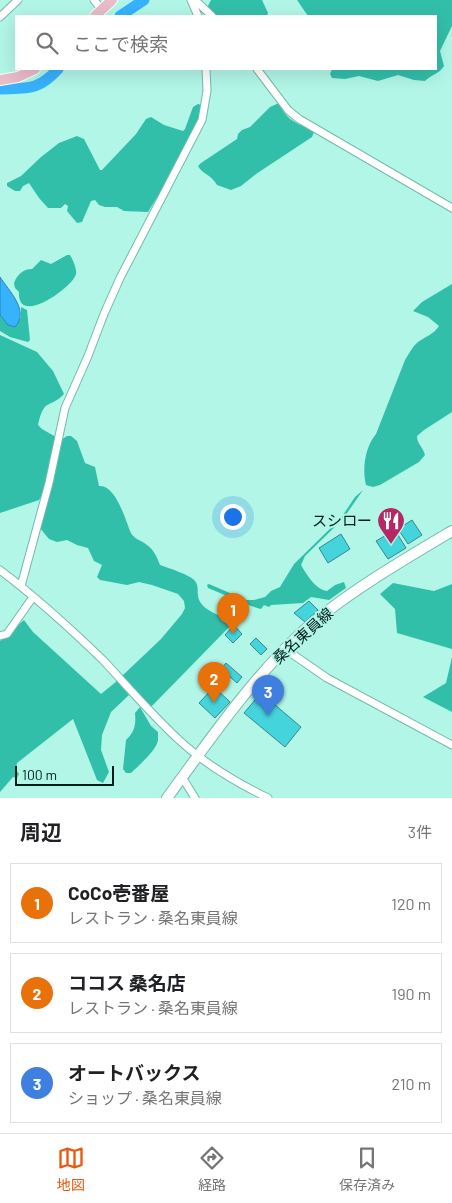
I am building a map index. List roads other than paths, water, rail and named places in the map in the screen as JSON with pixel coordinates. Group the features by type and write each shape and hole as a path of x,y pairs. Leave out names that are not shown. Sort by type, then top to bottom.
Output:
{"main road":[{"path":"99,13 112,0"},
{"path":"0,80 18,77 34,70"},
{"name":"桑名東員線","path":"167,798 236,703 303,632 352,594 452,531"}],"street":[{"path":"0,17 18,0"},
{"path":"94,0 99,13"},
{"path":"191,0 198,15"},
{"path":"195,0 211,15"},
{"path":"21,586 49,483 65,408 120,278 202,120 208,91 206,70"},
{"path":"258,70 288,110 299,119 452,208"},
{"path":"0,570 21,586 88,646 167,729 199,756 248,788 268,798"},
{"path":"0,636 7,634 33,597"},
{"path":"285,649 327,678 452,745"},
{"path":"182,777 195,798"}],"water":[{"path":"0,277 13,295 19,308 19,321 15,327 8,325 0,315"}],"waterway":[{"path":"122,15 144,0"},
{"path":"0,89 32,87 44,81 57,70"}],"place":[{"name":"スシロー","path":"391,545"},
{"name":"CoCo壱番屋","path":"233,634"},
{"name":"ココス 桑名店","path":"214,703"},
{"name":"オートバックス","path":"268,716"}]}
